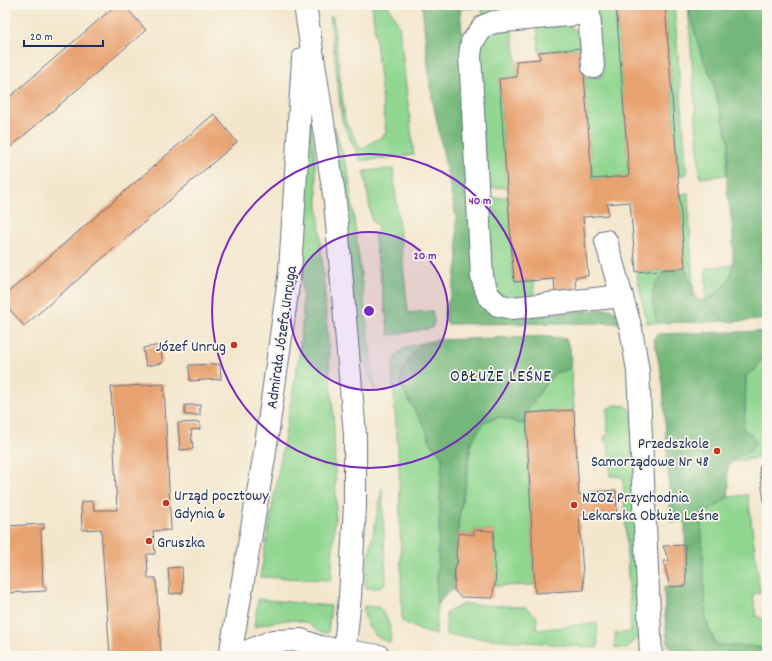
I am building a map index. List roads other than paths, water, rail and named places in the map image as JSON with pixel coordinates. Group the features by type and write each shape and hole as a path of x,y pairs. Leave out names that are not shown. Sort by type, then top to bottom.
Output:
{"street":[{"path":"593,67 588,9 494,22 484,26 472,42 470,55 482,277 488,295 498,305 512,308 622,296"},
{"name":"Admirała Józefa Unruga","path":"306,10 335,201 355,435 356,505 350,597 344,654"},
{"name":"Admirała Józefa Unruga","path":"230,656 264,458 290,271 306,10"},
{"path":"606,241 631,329 638,371 651,656"},
{"path":"236,656 273,641 300,640 344,654 379,656"}],"place":[{"name":"Józef Unrug","path":"234,345"},
{"name":"Przedszkole Samorządowe Nr 48","path":"717,451"},
{"name":"Urząd pocztowy Gdynia 6","path":"166,503"},
{"name":"NZOZ Przychodnia Lekarska Obłuże Leśne","path":"574,505"},
{"name":"Gruszka","path":"149,541"}],"district":[{"name":"OBŁUŻE LEŚNE","path":"501,375"}]}
